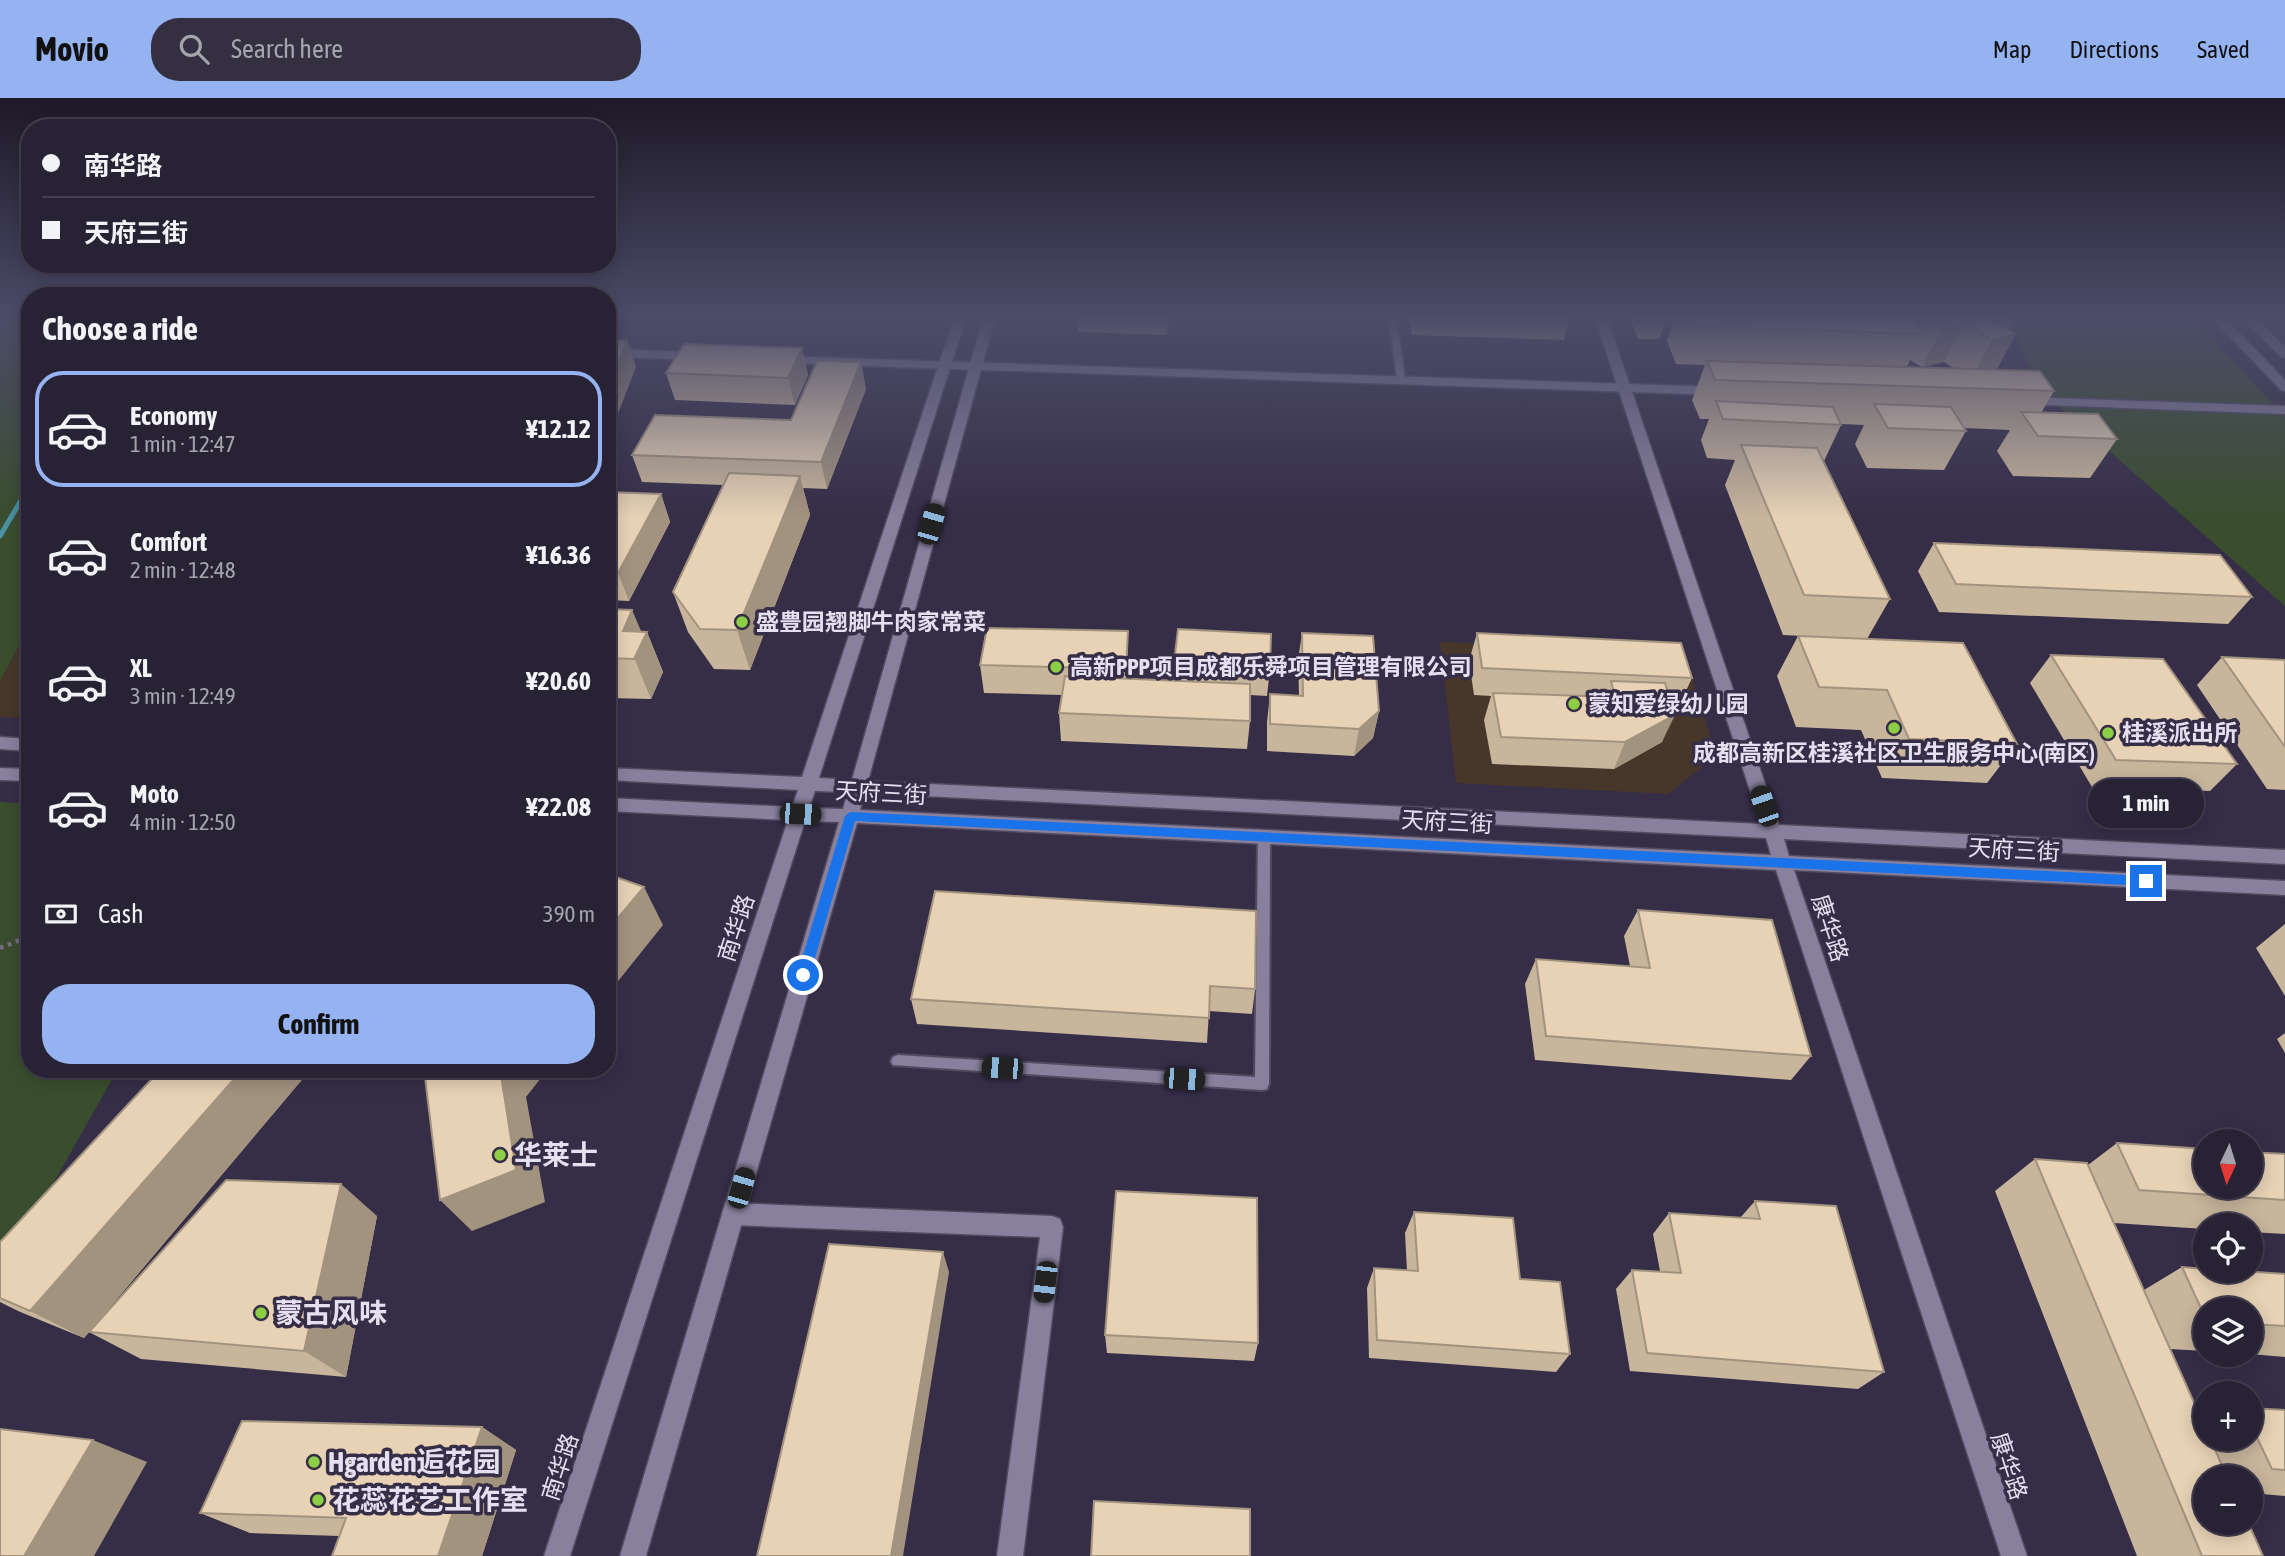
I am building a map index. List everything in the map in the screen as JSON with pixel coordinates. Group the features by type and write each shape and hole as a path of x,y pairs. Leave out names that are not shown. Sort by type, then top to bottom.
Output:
{"street":[{"name":"南华路","path":"557,1556 940,383"},
{"path":"633,1556 850,816 971,383"},
{"path":"1486,383 1734,392"},
{"name":"康华路","path":"1622,383 2014,1556"},
{"path":"2010,401 2285,410"},
{"path":"0,744 21,745"},
{"path":"0,774 21,775"},
{"name":"天府三街","path":"616,774 2285,858"},
{"name":"天府三街","path":"616,804 2285,888"},
{"path":"733,1214 1052,1227 1010,1556"}],"lane":[{"path":"898,1061 1262,1084 1264,837"}],"path":[{"path":"0,948 21,940"}],"shaded area":[{"path":"21,642 21,718 0,717 0,681"},
{"name":"蒙知爱绿幼儿园","path":"1440,642 1685,653 1716,756 1668,794 1456,783"}],"green space":[{"path":"0,383 21,383 21,642 0,681"},
{"path":"2036,383 2253,383 2285,417 2285,606 2039,389"},
{"path":"0,802 21,803 21,1078 113,1078 0,1277"}],"building":[{"path":"807,383 853,383 821,462 632,455 655,415 791,420"},
{"path":"1809,383 2048,383 2054,391"},
{"path":"1716,401 1833,407 1841,425 1723,419"},
{"path":"1874,404 1951,407 1966,431 1888,428"},
{"path":"2021,412 2098,414 2117,439 2038,436"},
{"path":"1741,445 1817,448 1890,599 1804,595"},
{"path":"729,473 800,476 737,630 700,629 673,592"},
{"path":"616,492 661,494 618,573"},
{"path":"1934,543 2220,555 2252,597 1956,584"},
{"path":"616,609 632,610 623,631 647,632 634,659 616,658"},
{"path":"987,628 1128,631 1126,669 980,665"},
{"path":"1178,629 1271,634 1270,669 1174,663"},
{"path":"1302,633 1373,636 1379,711 1359,729 1270,724 1270,694 1303,696"},
{"path":"1477,633 1681,643 1692,678 1482,668"},
{"path":"1798,636 1963,643 2017,744 1909,739 1887,690 1819,687"},
{"path":"2051,655 2163,659 2237,764 2116,760"},
{"path":"2222,657 2285,660 2285,747"},
{"path":"1065,676 1250,684 1250,721 1059,713"},
{"path":"1611,681 1665,683 1675,715 1625,742 1501,737 1493,693 1615,697"},
{"path":"616,877 644,887 616,920"},
{"path":"935,891 1256,911 1255,989 1210,986 1209,1018 911,999"},
{"path":"1638,910 1772,920 1811,1056 1546,1036 1536,959 1650,968"},
{"path":"153,1078 235,1078 30,1311 0,1298 0,1242"},
{"path":"425,1078 501,1078 516,1170 440,1200"},
{"path":"2117,1143 2193,1148 2193,1194 2139,1190"},
{"path":"2263,1153 2285,1154 2285,1200 2263,1198"},
{"path":"2035,1159 2087,1163 2193,1400 2193,1451 2216,1451 2222,1465 2193,1465 2193,1535"},
{"path":"226,1180 341,1184 304,1351 89,1332"},
{"path":"1116,1191 1257,1198 1258,1343 1105,1335"},
{"path":"1755,1201 1836,1206 1884,1372 1647,1353 1632,1270 1681,1273 1669,1213 1760,1219"},
{"path":"1414,1212 1513,1218 1520,1279 1560,1282 1570,1354 1377,1340 1374,1268 1418,1271"},
{"path":"829,1244 943,1252 891,1556 757,1556"},
{"path":"2182,1267 2193,1268 2193,1283 2263,1283 2263,1272 2285,1274 2285,1326 2263,1325 2263,1297 2196,1297"},
{"path":"2263,1409 2285,1410 2285,1470 2272,1469 2263,1450"},
{"path":"242,1421 482,1427 438,1556 332,1556 346,1518 200,1513"},
{"path":"0,1429 93,1440 24,1556 0,1556"},
{"path":"1094,1501 1250,1509 1250,1556 1091,1556"},
{"path":"2193,1535 2254,1535 2263,1556 2202,1556"}],"waterway":[{"path":"0,536 21,500"}],"place":[{"name":"盛豊园翘脚牛肉家常菜","path":"742,622"},
{"name":"高新PPP项目成都乐舜项目管理有限公司","path":"1056,667"},
{"name":"蒙知爱绿幼儿园","path":"1574,704"},
{"name":"成都高新区桂溪社区卫生服务中心(南区)","path":"1894,728"},
{"name":"桂溪派出所","path":"2108,733"},
{"name":"华莱士","path":"500,1155"},
{"name":"蒙古风味","path":"261,1313"},
{"name":"Hgarden逅花园","path":"314,1462"},
{"name":"花蕊花艺工作室","path":"318,1500"}],"route":[{"path":"803,975 850,816 2146,881"}]}
